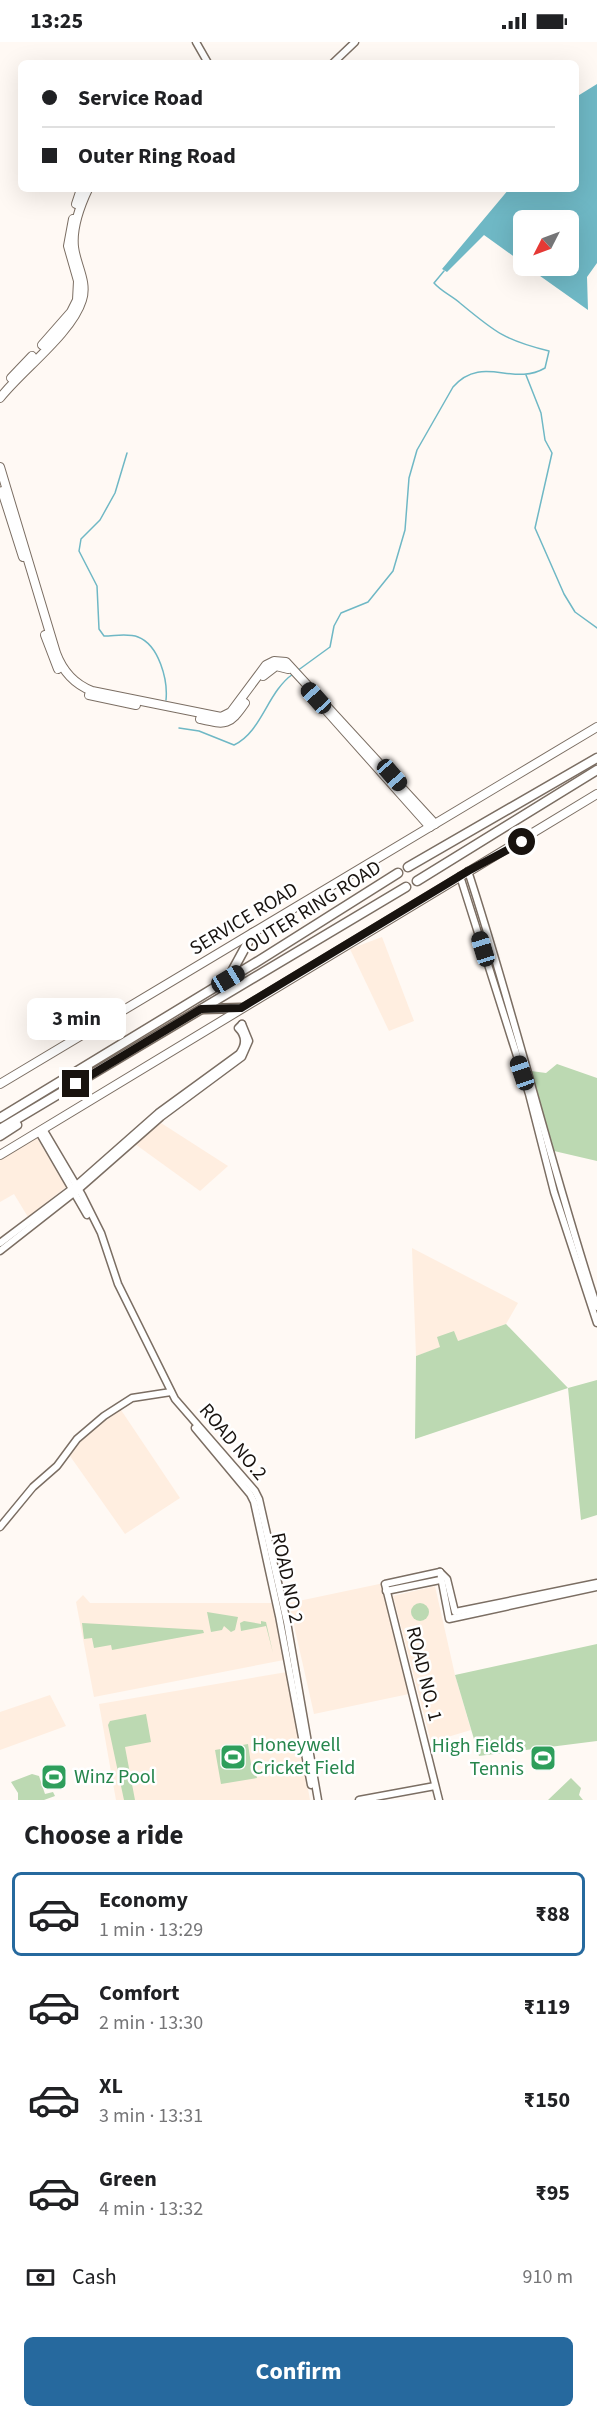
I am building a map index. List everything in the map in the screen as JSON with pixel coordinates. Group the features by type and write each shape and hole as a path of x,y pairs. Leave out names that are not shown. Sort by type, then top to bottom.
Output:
{"highway":[{"name":"OUTER RING ROAD","path":"408,867 597,758"},
{"path":"417,881 597,770"},
{"name":"OUTER RING ROAD","path":"0,1118 309,930 398,873"},
{"name":"OUTER RING ROAD","path":"0,1129 406,887"},
{"path":"309,930 316,940"},
{"path":"228,979 253,933"},
{"path":"201,1009 241,1008"},
{"path":"0,1112 55,1083"},
{"path":"0,1136 61,1093"}],"main road":[{"path":"0,390 63,322 77,300 78,280 68,246 68,236 80,192"},
{"path":"0,398 71,320 82,301 84,285 73,244 77,219 87,192"},
{"path":"0,467 51,638 66,672 82,687 222,724 232,721 267,671 281,666 295,673 432,825"},
{"path":"0,484 50,652 62,675 78,690 92,696 176,711"},
{"name":"SERVICE ROAD","path":"0,1084 597,727"},
{"path":"0,1155 468,871 522,842 597,794"}],"street":[{"path":"196,42 204,60"},
{"path":"336,60 355,42"},
{"path":"468,871 502,983 597,1323"},
{"path":"460,876 529,1094 554,1192 597,1307"},
{"path":"478,933 487,931"},
{"path":"494,986 502,983"},
{"path":"0,1251 76,1189 158,1113 247,1051 249,1041 242,1024 238,1028 244,1044 238,1057"},
{"path":"0,1527 33,1487 57,1466 77,1439 104,1416 132,1398 169,1392 115,1285 97,1234 76,1189 41,1130"},
{"path":"0,1244 76,1189"},
{"name":"ROAD NO.2","path":"169,1392 255,1491 286,1623"},
{"name":"ROAD NO 2","path":"169,1392 254,1502 316,1800"},
{"path":"440,1572 449,1619 597,1585"},
{"path":"440,1572 447,1579 455,1611 597,1585"},
{"path":"386,1588 440,1572"},
{"path":"386,1588 440,1580"},
{"name":"ROAD NO. 1","path":"386,1588 439,1800"},
{"name":"ROAD NO 2","path":"286,1623 316,1800"},
{"path":"359,1800 435,1786"}],"shaded area":[{"path":"382,937 414,1021 389,1031 350,949"},
{"path":"161,1123 228,1166 200,1191 135,1144"},
{"path":"37,1138 66,1187 28,1217 14,1194 0,1202 0,1160"},
{"path":"412,1248 518,1303 506,1324 416,1356"},
{"path":"121,1410 180,1498 125,1534 70,1456 87,1433"},
{"path":"384,1583 409,1694 314,1714 289,1603"},
{"path":"435,1586 455,1675 471,1730 431,1742 393,1596"},
{"path":"83,1595 90,1603 272,1603 284,1660 94,1697 76,1602"},
{"path":"287,1672 310,1800 116,1800 99,1704"},
{"path":"50,1695 66,1726 0,1750 0,1712"}],"green space":[{"path":"557,1064 597,1078 597,1161 554,1151 531,1071 546,1073"},
{"path":"506,1324 568,1388 415,1439 416,1356 440,1347 437,1337 454,1331 458,1341"},
{"path":"597,1380 597,1515 581,1520 568,1388"},
{"path":"420,1603 426,1606 429,1612 426,1618 420,1621 414,1618 411,1612 414,1606"},
{"path":"207,1612 238,1617 235,1630 231,1632 224,1626 222,1630 211,1632"},
{"path":"244,1621 261,1624 261,1621 266,1622 273,1653 266,1626 241,1631 240,1623"},
{"path":"82,1623 203,1630 204,1633 112,1650 111,1645 94,1648 92,1638 84,1639"},
{"path":"597,1644 597,1741 479,1756 455,1675"},
{"path":"146,1714 151,1742 125,1747 135,1800 124,1800 108,1725 110,1721"},
{"name":"Honeywell Cricket Field","path":"248,1744 251,1764 254,1764 257,1778 221,1784 215,1750"},
{"name":"High Fields Tennis","path":"545,1748 552,1755 538,1770 530,1763"},
{"path":"32,1774 39,1776 45,1794 53,1792 55,1796 44,1800 18,1800 18,1793 11,1782"},
{"path":"571,1778 581,1788 579,1795 583,1800 548,1800"}],"water":[{"path":"597,84 597,263 587,277 588,310 540,276 579,276 579,210 513,210 513,256 484,235 447,272 442,269 506,192 579,192 579,95"}],"waterway":[{"path":"297,671 330,647 334,626 341,613 368,602 393,571 405,530 409,478 417,450 453,387 464,377 475,373 486,371 521,374 533,373 545,368 549,351 521,343 501,334 437,286 434,283 444,271"},
{"path":"526,375 541,413 545,440 552,453 535,528 564,594 575,612 597,628"},
{"path":"127,453 115,493 100,520 81,539 79,551 97,586 99,629 104,636 134,636 152,647 164,673 166,700"},
{"path":"179,728 199,731 234,745 251,731 277,691 293,674"}],"place":[{"name":"Honeywell Cricket Field","path":"233,1757"},
{"name":"High Fields Tennis","path":"543,1758"},
{"name":"Winz Pool","path":"54,1777"}],"route":[{"path":"76,1084 201,1009 241,1008 468,871 522,842"}]}
